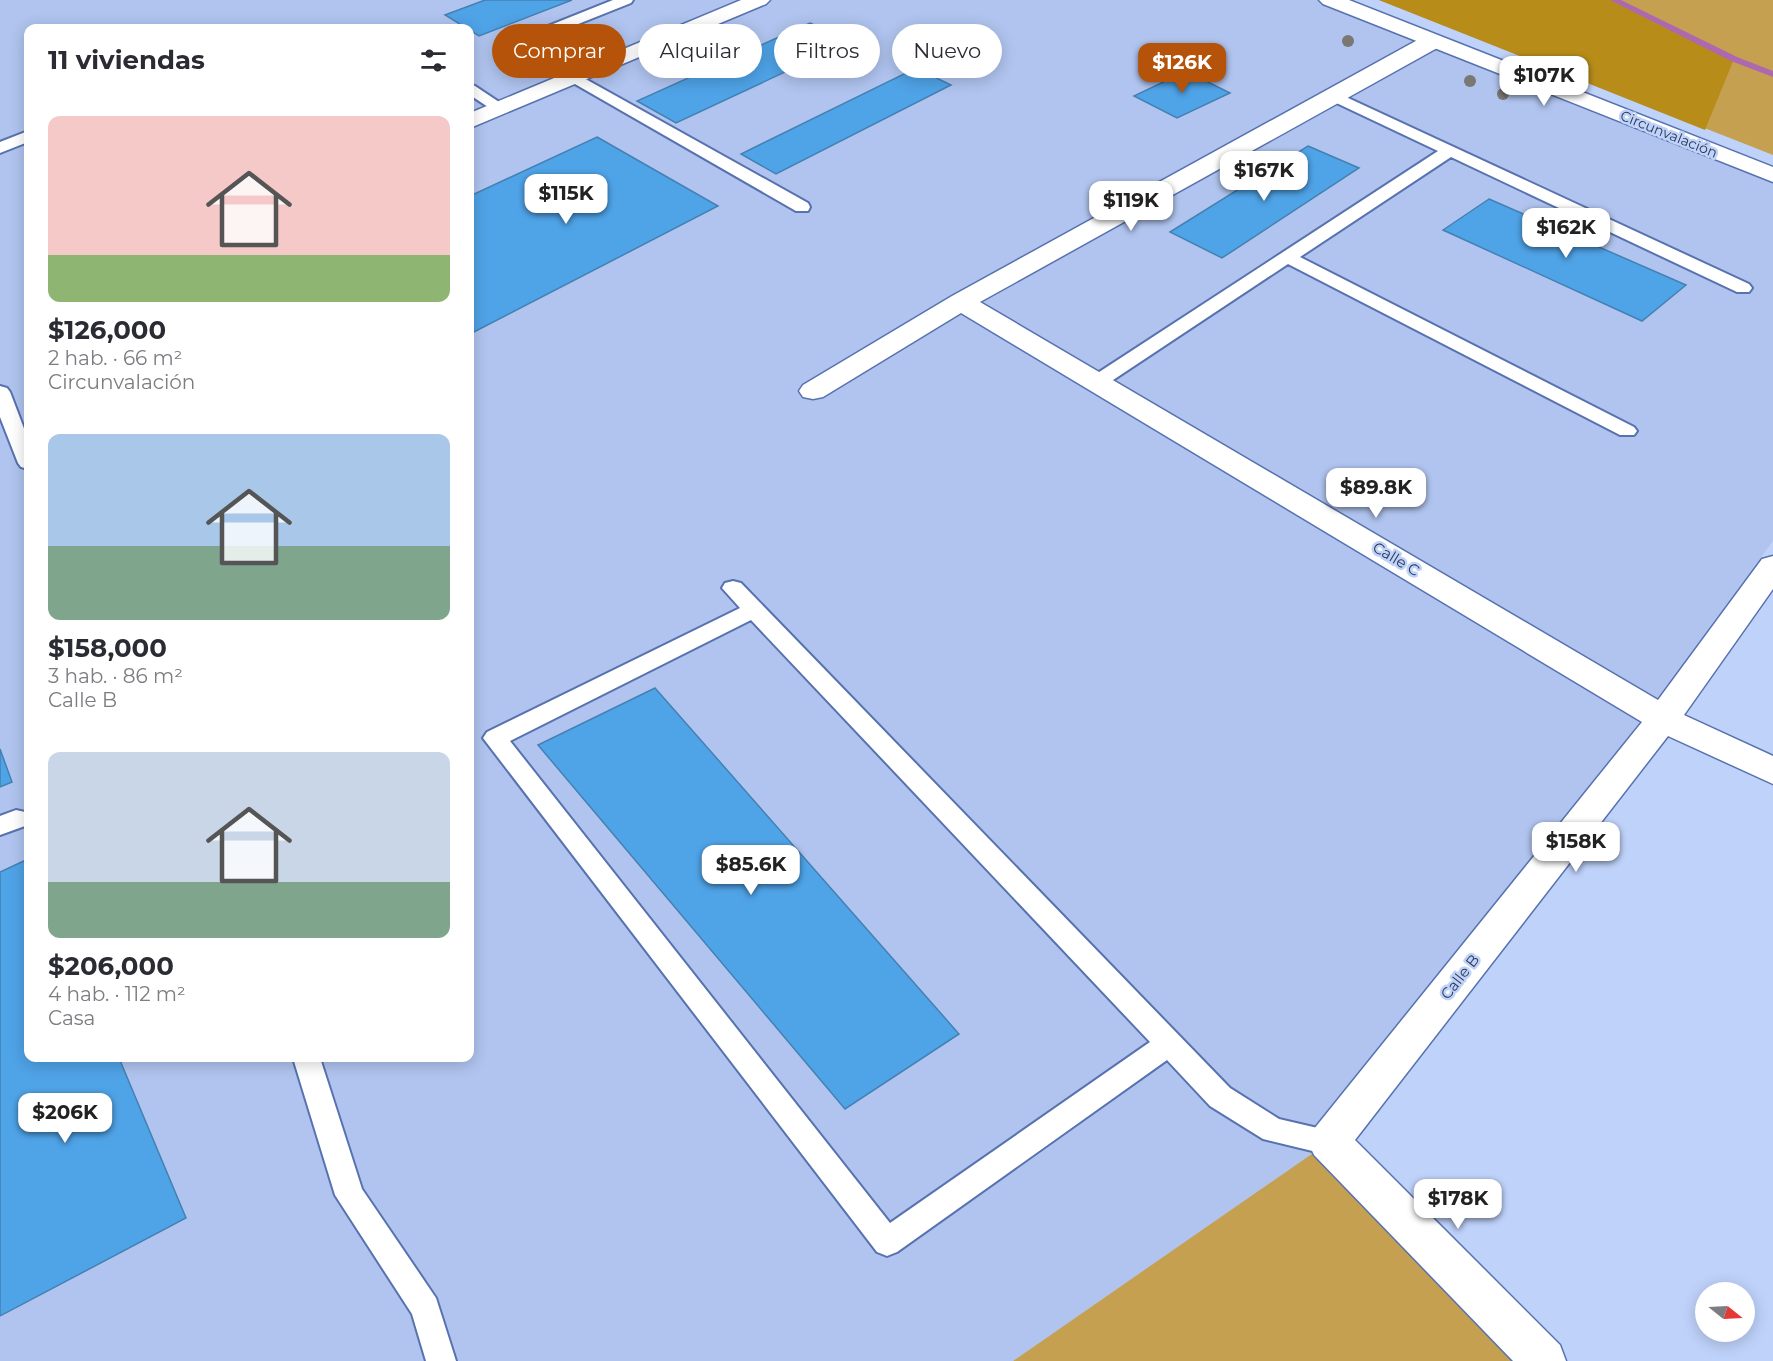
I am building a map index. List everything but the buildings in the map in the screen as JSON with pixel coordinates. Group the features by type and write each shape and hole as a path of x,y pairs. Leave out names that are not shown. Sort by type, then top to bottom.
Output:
{"street":[{"path":"626,55 759,0"},
{"name":"Circunvalación","path":"1330,0 1431,42 1773,175"},
{"path":"813,391 961,302 1431,42"},
{"path":"474,119 571,78"},
{"name":"Calle C","path":"961,302 1664,719 1773,771"},
{"name":"Calle B","path":"1329,1142 1664,719 1773,566"},
{"path":"1329,1142 1544,1361"}],"lane":[{"path":"566,24 626,0"},
{"path":"575,78 802,207"},
{"path":"474,92 500,108"},
{"path":"1333,96 1743,288"},
{"path":"0,148 24,138"},
{"path":"1097,382 1449,151"},
{"path":"1287,257 1628,431"},
{"path":"0,392 24,453"},
{"path":"733,588 1220,1097 1273,1130 1329,1142"},
{"path":"754,610 495,738 887,1242 1169,1044"},
{"path":"308,1062 349,1195 425,1308 441,1361"}],"shaded area":[{"path":"0,0 1344,0 1773,174 1773,541 1329,1142 1013,1361 0,1361"},
{"path":"1379,0 1773,0 1773,155"},
{"path":"1379,0 1614,0 1734,59 1705,130"},
{"path":"1329,1142 1544,1361 1013,1361"}],"waterway":[{"path":"1614,0 1734,59 1773,74"}]}
